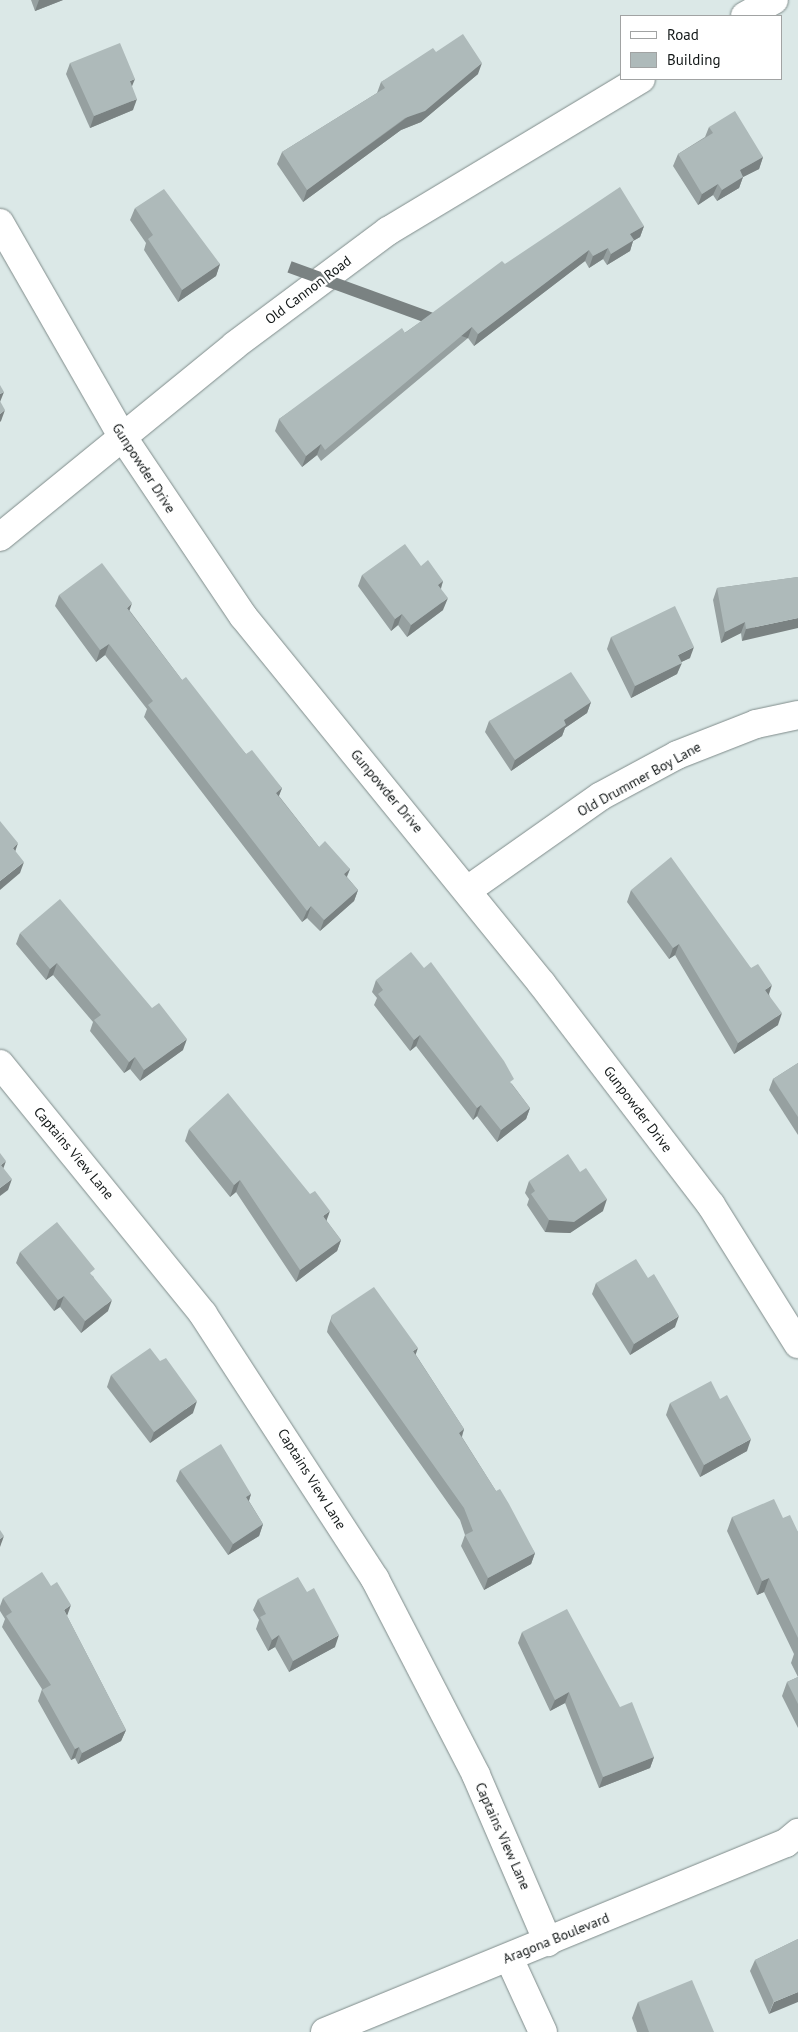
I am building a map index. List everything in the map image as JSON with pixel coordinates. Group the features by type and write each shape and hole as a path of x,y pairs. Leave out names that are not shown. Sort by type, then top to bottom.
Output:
{"street":[{"path":"747,15 774,0"},
{"name":"Old Cannon Road","path":"0,537 122,436 388,231 639,80"},
{"name":"Gunpowder Drive","path":"0,223 122,436 243,616 469,889 711,1205 798,1344"},
{"name":"Old Drummer Boy Lane","path":"469,889 601,796 677,755 756,724 798,715"},
{"name":"Captains View Lane","path":"0,1064 204,1314 376,1579 476,1775 548,1942"},
{"name":"Aragona Boulevard","path":"325,2032 548,1942 794,1839"},
{"path":"509,1958 543,2032"}],"building":[{"path":"463,34 482,63 425,111 405,118 307,190 282,152 385,88 381,82 433,48 436,52"},
{"path":"120,43 135,79 130,81 137,99 94,116 70,63"},
{"path":"735,111 763,157 740,170 743,177 722,190 718,184 702,194 678,154 713,133 709,127"},
{"path":"620,187 644,226 630,234 634,240 611,254 608,248 593,256 589,250 478,334 472,327 325,450 321,444 306,456 279,419 402,328 405,333 502,261 505,264"},
{"path":"164,189 220,264 182,290 148,239 153,235 135,208"},
{"path":"0,385 4,392 0,394"},
{"path":"0,401 5,410 0,414"},
{"path":"405,544 421,566 428,560 443,581 438,585 448,598 411,625 402,614 395,619 362,575"},
{"path":"102,563 132,603 127,608 182,680 186,677 246,754 252,750 282,788 276,793 319,847 325,841 350,869 344,874 358,890 324,920 311,906 307,911 148,705 153,701 109,644 100,650 59,595"},
{"path":"798,577 798,618 746,629 745,622 725,632 717,588"},
{"path":"675,606 694,647 678,655 682,663 635,686 611,637"},
{"path":"571,672 591,702 564,720 566,725 515,760 489,721"},
{"path":"0,821 18,843 13,848 24,862 0,881"},
{"path":"671,857 751,968 758,964 772,985 765,990 782,1013 738,1043 679,944 673,948 631,890"},
{"path":"60,899 152,1008 159,1003 187,1039 144,1070 135,1057 129,1062 94,1020 101,1015 57,963 50,969 20,933"},
{"path":"411,952 424,968 431,962 504,1061 514,1079 510,1082 530,1108 501,1130 481,1105 477,1108 420,1035 414,1040 378,994 383,990 376,980"},
{"path":"798,1063 798,1117 773,1079"},
{"path":"228,1093 310,1194 315,1191 330,1211 323,1216 341,1240 300,1270 240,1180 234,1185 189,1129"},
{"path":"0,1153 6,1161 1,1165 12,1179 0,1188"},
{"path":"568,1154 580,1172 586,1168 607,1199 574,1222 549,1220 531,1194 535,1191 529,1181"},
{"path":"57,1222 95,1269 90,1273 112,1300 85,1321 64,1296 58,1300 20,1252"},
{"path":"636,1259 648,1278 654,1274 679,1316 634,1344 596,1283"},
{"path":"374,1287 418,1348 413,1351 464,1429 459,1433 496,1491 500,1489 535,1553 488,1578 465,1535 473,1531 464,1508 331,1321 332,1315"},
{"path":"150,1348 160,1361 166,1358 197,1401 154,1432 111,1375"},
{"path":"711,1381 720,1399 727,1395 751,1439 704,1465 670,1403"},
{"path":"221,1444 251,1494 246,1497 263,1524 233,1544 180,1470"},
{"path":"774,1499 783,1518 790,1515 798,1532 798,1638 769,1578 762,1581 732,1517"},
{"path":"0,1530 4,1536 0,1539"},
{"path":"42,1572 51,1586 57,1582 71,1605 64,1610 126,1730 82,1753 79,1747 75,1749 42,1690 51,1685 6,1616 12,1612 3,1598"},
{"path":"298,1577 307,1592 314,1588 339,1635 293,1661 279,1635 272,1640 260,1617 266,1614 258,1599"},
{"path":"567,1609 620,1707 632,1702 654,1757 603,1777 569,1692 555,1700 522,1632"},
{"path":"798,1677 798,1704 787,1682"},
{"path":"798,1939 798,1992 774,2002 755,1960"},
{"path":"692,1980 714,2032 649,2032 638,2002"}]}
